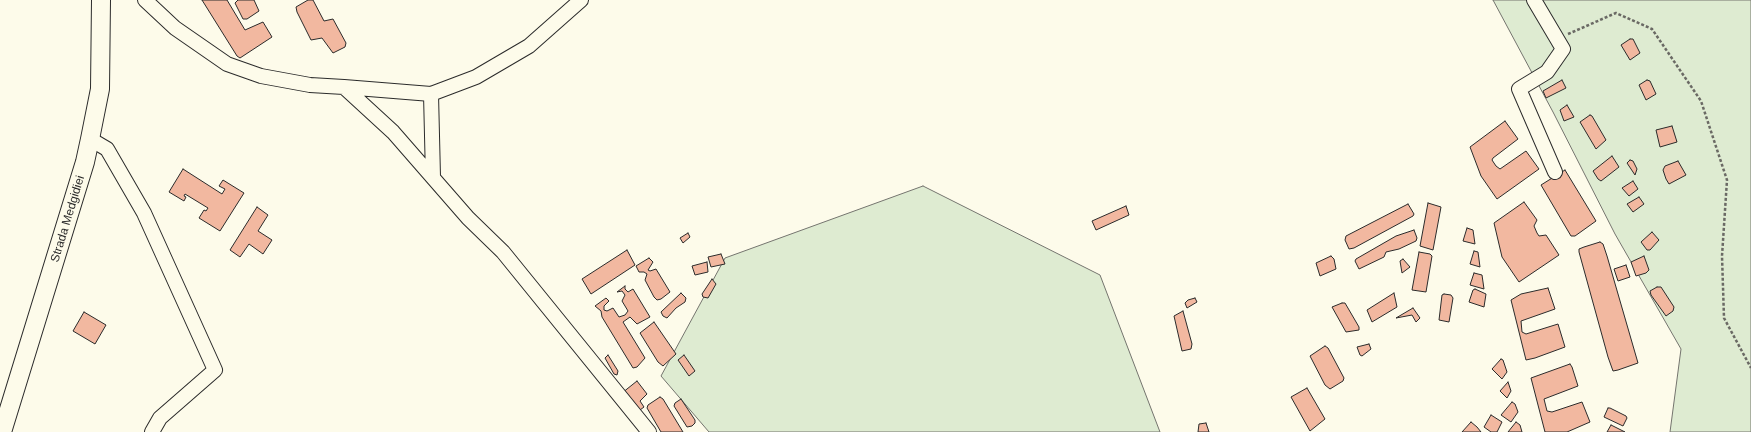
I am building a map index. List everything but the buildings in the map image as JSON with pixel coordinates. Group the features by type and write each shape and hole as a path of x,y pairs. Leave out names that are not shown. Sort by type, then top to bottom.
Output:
{"main road":[{"name":"Strada Medgidiei","path":"2,432 78,184 90,139 100,89 101,4"}],"lane":[{"path":"146,0 175,28 227,64 261,76 303,84 431,94 476,77 529,46 581,0"},
{"path":"1534,0 1563,49 1547,72 1519,89 1555,172"},
{"path":"344,87 393,132 468,218 503,252 649,432"},
{"path":"431,94 433,177"},
{"path":"90,139 107,149 144,214 215,370 160,418 152,432"}],"path":[{"path":"1557,39 1616,13 1652,29 1701,101 1727,180 1722,256 1724,318 1751,368"}],"green space":[{"path":"1493,0 1751,0 1751,432 1670,432 1681,349 1615,234 1553,112"},
{"path":"923,186 1100,275 1160,432 709,432 661,376 725,258"}]}
